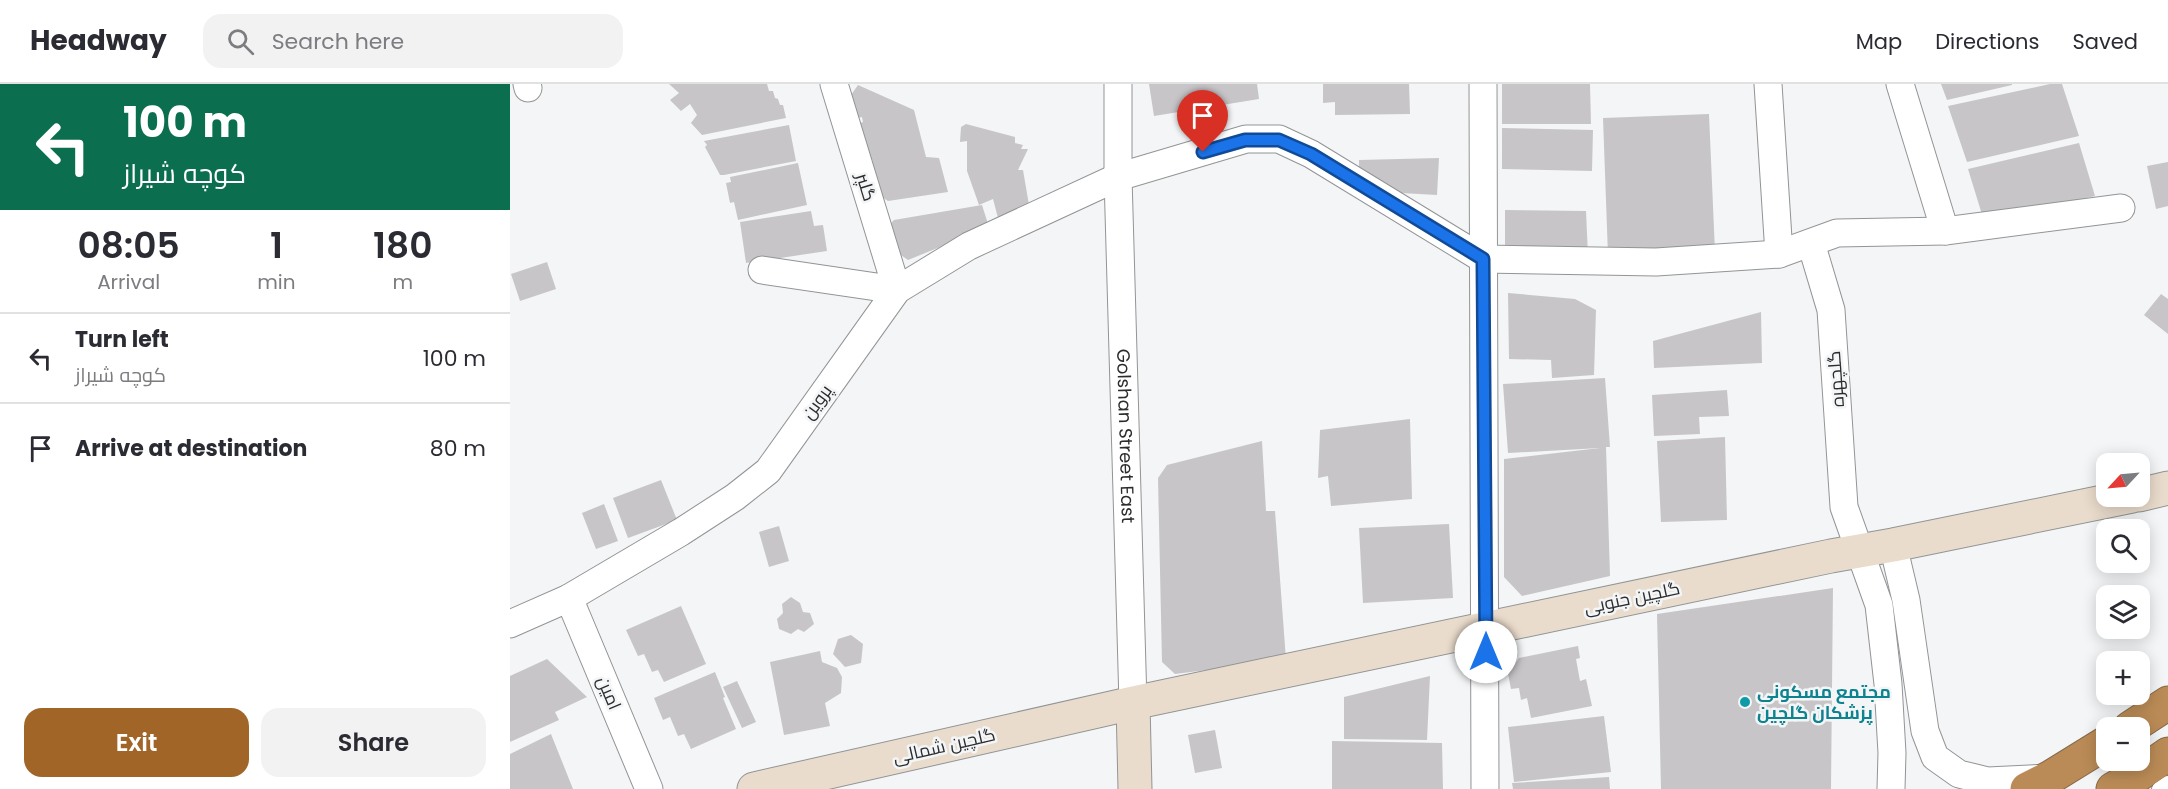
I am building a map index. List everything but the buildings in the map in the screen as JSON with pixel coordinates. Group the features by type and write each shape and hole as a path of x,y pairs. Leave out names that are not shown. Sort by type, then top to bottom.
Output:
{"highway":[{"path":"2147,717 2168,703"},
{"path":"2039,783 2096,749"},
{"path":"2113,789 2168,754"}],"main road":[{"path":"2150,492 2168,488"},
{"name":"گلچین جنوبی","path":"1133,703 1858,550 1893,545 2096,503"},
{"name":"گلچین شمالی","path":"754,789 1133,703"},
{"name":"Golshan Street East","path":"1133,703 1135,789"}],"street":[{"name":"گلپر","path":"834,84 897,290"},
{"name":"Golshan Street East","path":"1118,84 1118,177 1133,703"},
{"path":"1483,84 1485,789"},
{"path":"1768,84 1779,254"},
{"path":"1900,84 1945,231"},
{"name":"پروین","path":"510,624 569,598 681,532 735,498 768,471 897,290 969,246 1118,177 1245,140 1279,140 1311,154 1483,259"},
{"path":"1483,259 1656,262 1779,254 1837,233 1945,231 2121,208"},
{"name":"گلچهره","path":"1811,243 1832,310 1844,507 1879,604 1888,684 1892,753 1891,789"},
{"path":"762,270 897,290"},
{"path":"1893,545 1906,600 1925,731 1935,757 1959,774 1988,781 2039,783"},
{"name":"امین","path":"569,598 649,789"}],"lane":[{"path":"2159,789 2168,783"}],"place":[{"name":"مجتمع مسکونی پزشکان گلچین","path":"1745,702"}],"route":[{"path":"1203,152 1245,140 1279,140 1311,154 1483,259 1486,652"}]}
